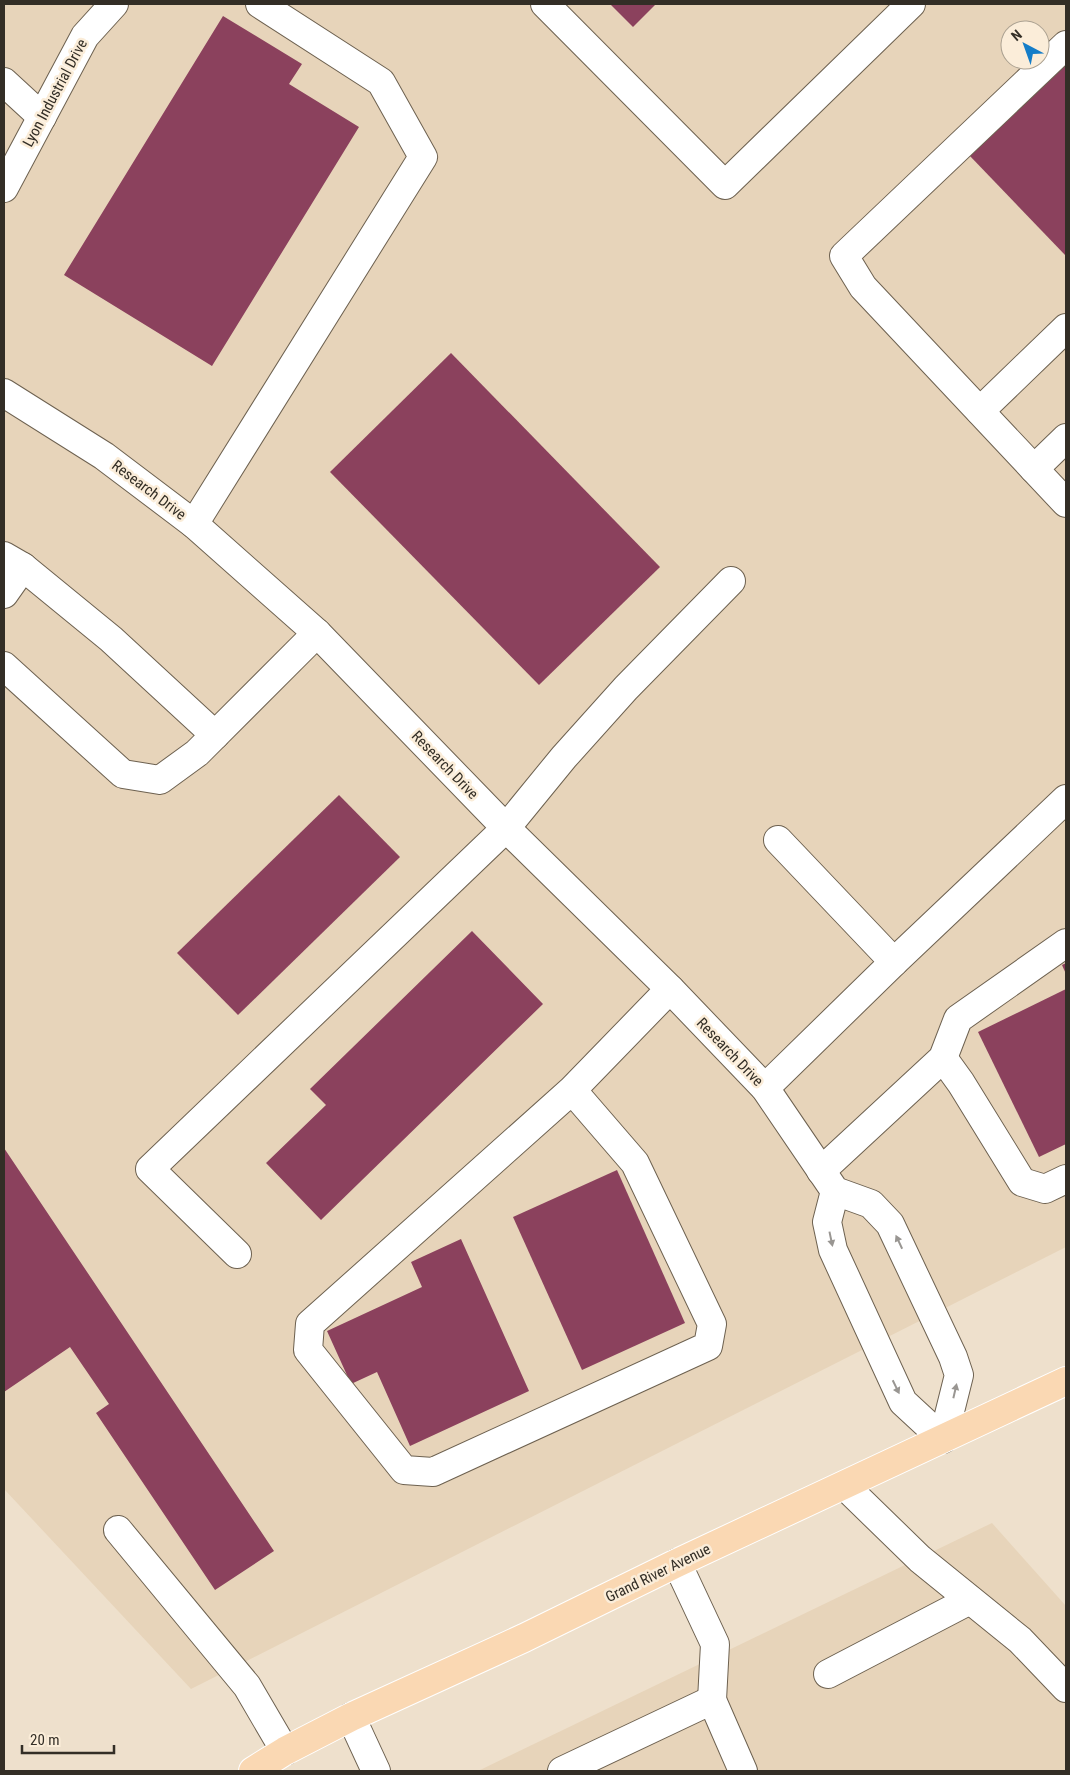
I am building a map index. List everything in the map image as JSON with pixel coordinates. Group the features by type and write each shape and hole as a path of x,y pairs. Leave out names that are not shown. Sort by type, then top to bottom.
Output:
{"main road":[{"name":"Grand River Avenue","path":"253,1771 285,1751 351,1717 524,1638 677,1563 1066,1381"}],"street":[{"name":"Lyon Industrial Drive","path":"4,188 85,36 114,4"},
{"path":"194,524 423,157 381,82 260,4"},
{"path":"545,4 725,185 911,4"},
{"path":"1066,45 844,256 863,287 1066,503"},
{"path":"4,82 42,117"},
{"path":"980,411 1066,328"},
{"name":"Research Drive","path":"4,393 104,456 194,524 317,633 506,828 670,989 765,1088 828,1181"},
{"path":"1034,469 1066,438"},
{"path":"4,594 13,561 111,639 215,735"},
{"path":"237,1254 150,1169 506,828 564,757 613,702 731,581"},
{"path":"4,666 123,774 160,780 197,753 317,633"},
{"path":"765,1088 894,962 1066,799"},
{"path":"778,840 894,962"},
{"path":"828,1181 871,1204 890,1224 953,1357 958,1375 943,1439 903,1402 833,1250 827,1222 828,1181 943,1058 958,1019 1066,943"},
{"path":"572,1090 636,1163 712,1324 708,1346 433,1472 404,1470 308,1350 310,1324 572,1090 670,989"},
{"path":"943,1058 1022,1182 1046,1189 1066,1179"},
{"path":"844,1486 920,1559 1020,1640 1066,1688"},
{"path":"118,1530 247,1686 285,1751"},
{"path":"677,1563 715,1644 712,1700 743,1771"},
{"path":"828,1674 970,1600"},
{"path":"562,1771 712,1700"},
{"path":"351,1717 376,1771"}],"shaded area":[{"path":"4,4 1066,4 1066,1247 191,1689 4,1489"},
{"path":"992,1523 1066,1606 1066,1771 478,1771"}],"building":[{"path":"610,4 656,4 633,27"},
{"path":"223,16 302,64 289,84 359,127 212,366 64,275"},
{"path":"1066,61 1066,256 969,155"},
{"path":"451,353 660,567 539,685 330,472"},
{"path":"339,795 400,857 238,1015 177,953"},
{"path":"472,931 543,1004 321,1220 266,1163 326,1105 310,1089"},
{"path":"1066,963 1066,974 1062,965"},
{"path":"1066,989 1066,1144 1039,1157 978,1032"},
{"path":"4,1148 274,1551 215,1590 96,1413 109,1404 70,1347 4,1392"},
{"path":"617,1170 685,1323 582,1370 513,1217"},
{"path":"461,1239 529,1391 410,1446 377,1372 351,1384 327,1331 422,1287 411,1262"}]}
